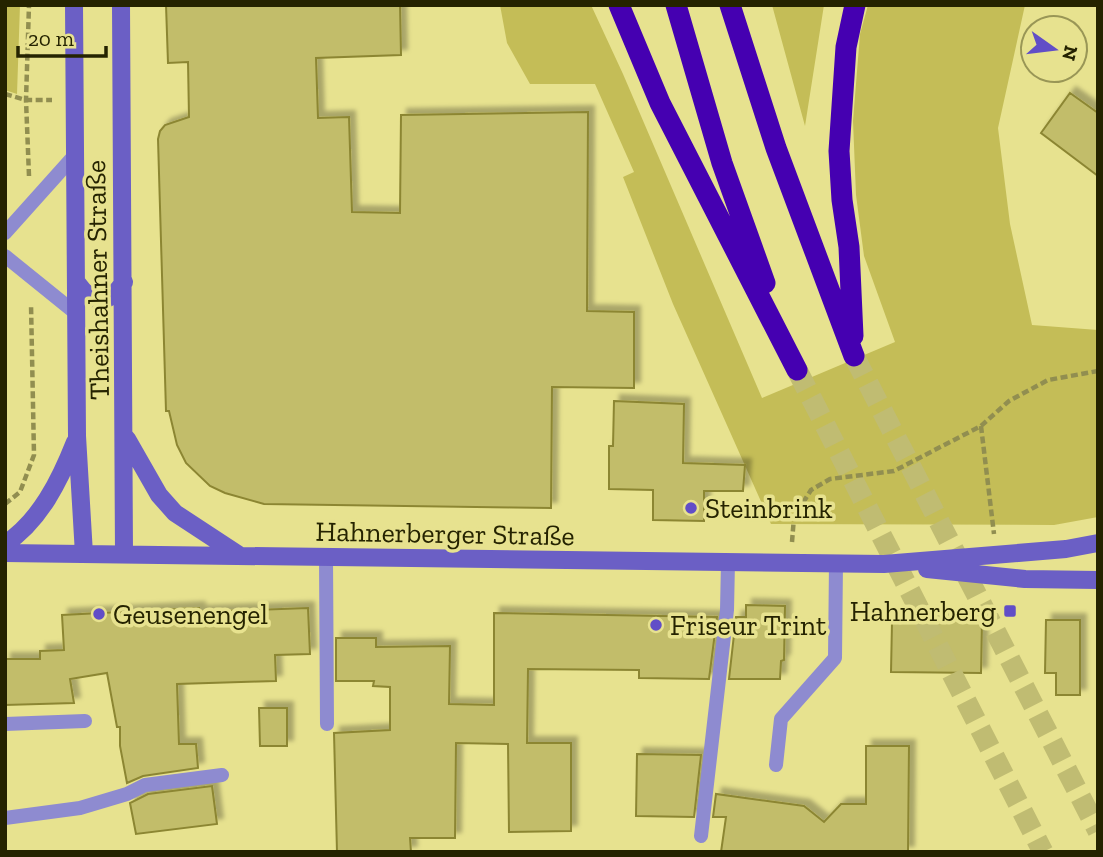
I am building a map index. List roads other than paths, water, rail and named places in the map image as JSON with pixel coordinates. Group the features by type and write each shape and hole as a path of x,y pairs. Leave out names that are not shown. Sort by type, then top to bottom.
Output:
{"highway":[{"path":"620,5 660,103 797,370 722,163 676,5"},
{"path":"730,5 776,148 854,356 849,247 839,151 840,102 846,47 855,5"}],"main road":[{"name":"Theishahner Straße","path":"74,5 77,436 84,554"},
{"name":"Theishahner Straße","path":"121,5 124,554"},
{"path":"78,284 90,298 99,300 108,299 124,282"},
{"path":"5,544 37,513 49,496 77,436"},
{"path":"125,436 159,495 175,513 242,556"},
{"name":"Hahnerberger Straße","path":"884,564 1066,549 1098,542"},
{"name":"Hahnerberger Straße","path":"5,553 884,564 1025,579 1093,581"}],"lane":[{"path":"5,233 74,156"},
{"path":"5,256 78,315"},
{"path":"326,557 327,724"},
{"path":"701,836 727,610 728,562"},
{"path":"776,765 781,719 835,658 836,563"},
{"path":"5,724 85,720"},
{"path":"5,818 80,808 127,794 145,785 222,775"}],"tunnel":[{"path":"854,356 1098,831"},
{"path":"797,370 1043,852"}],"place":[{"name":"Steinbrink","path":"691,508"},
{"name":"Hahnerberg","path":"1010,611"},
{"name":"Geusenengel","path":"99,614"},
{"name":"Friseur Trint","path":"656,625"}]}
